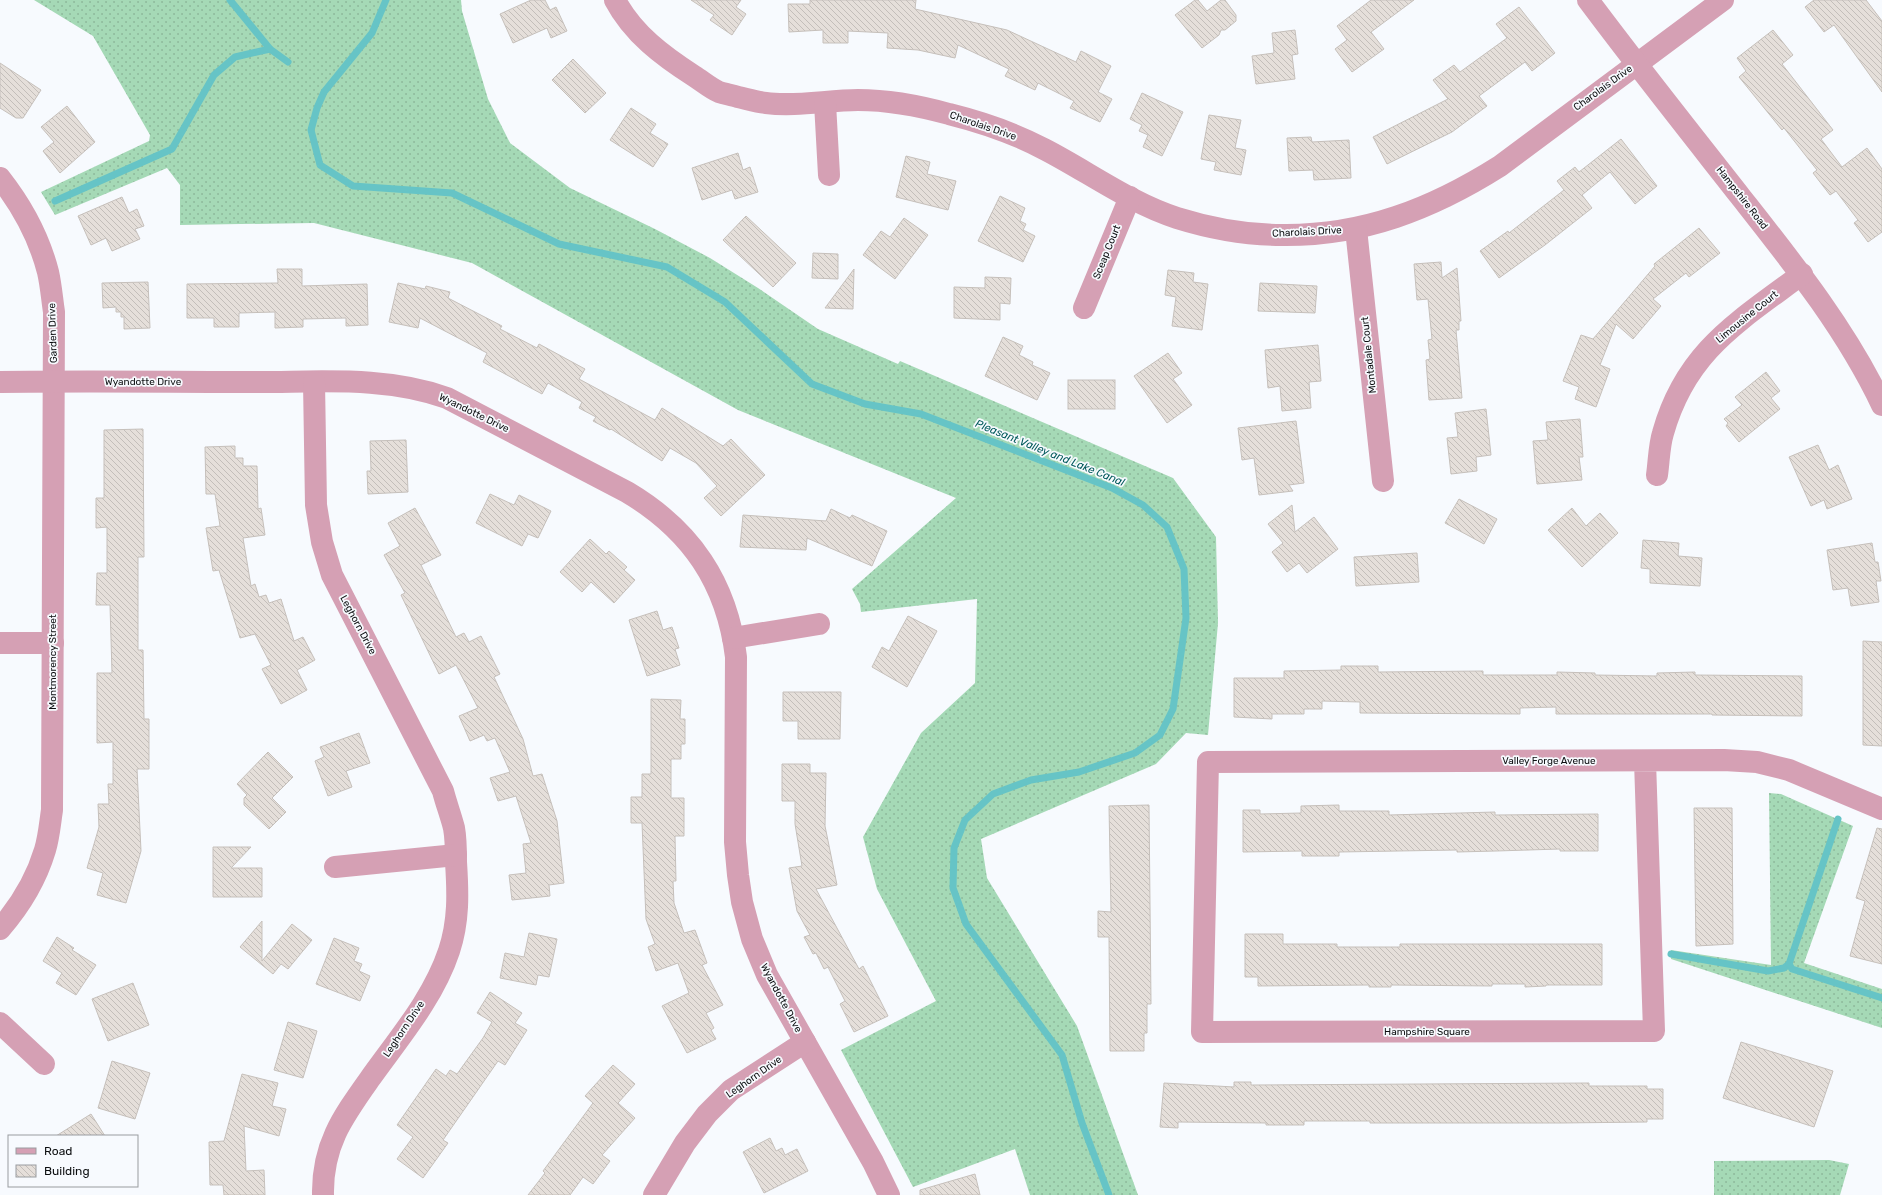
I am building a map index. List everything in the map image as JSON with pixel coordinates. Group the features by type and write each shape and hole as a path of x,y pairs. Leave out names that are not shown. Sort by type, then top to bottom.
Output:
{"street":[{"name":"Charolais Drive","path":"615,0 640,35 666,58 718,92 766,103 825,103 858,100 908,105 949,114 997,128 1043,148 1130,197 1176,218 1243,232 1281,235 1356,229 1392,219 1427,206 1466,188 1500,166 1723,0"},
{"name":"Hampshire Road","path":"1588,0 1636,64 1802,274 1841,333 1882,405"},
{"path":"825,103 829,175"},
{"name":"Garden Drive","path":"0,178 24,212 38,241 48,272 54,312 54,381"},
{"name":"Sceap Court","path":"1084,308 1130,197"},
{"name":"Montadale Court","path":"1356,229 1383,482"},
{"name":"Limousine Court","path":"1657,475 1662,434 1670,408 1685,378 1706,351 1730,328 1802,274"},
{"name":"Montmorency Street","path":"0,930 14,913 31,886 45,849 52,810 54,381"},
{"name":"Wyandotte Drive","path":"0,382 314,382 392,384 423,390 447,398 648,504 670,522 694,548 710,572 725,604 733,638 736,656 735,842 742,902 752,939 767,975 874,1162 889,1195"},
{"name":"Leghorn Drive","path":"314,382 316,505 322,542 332,575 443,791 454,829 458,903 456,929 449,952 440,973 420,1008 350,1107 332,1138 323,1178 323,1195"},
{"path":"733,638 819,624"},
{"path":"0,643 53,644"},
{"name":"Valley Forge Avenue","path":"1208,762 1724,760 1757,762 1789,770 1882,809"},
{"name":"Hampshire Square","path":"1208,762 1202,1032 1654,1031 1645,761"},
{"path":"335,867 456,855"},
{"path":"0,1023 44,1064"},
{"name":"Leghorn Drive","path":"654,1195 685,1143 707,1114 731,1090 805,1042"}],"green space":[{"path":"34,0 461,0 462,11 488,99 510,143 570,188 655,229 710,258 758,288 818,329 898,364 900,361 1173,478 1216,537 1218,623 1208,735 1186,733 1156,764 981,839 987,878 1077,1026 1138,1195 1030,1195 1015,1149 913,1187 841,1050 936,1001 877,889 863,837 921,733 975,683 977,599 861,612 860,604 852,589 956,498 738,410 472,263 314,223 180,225 180,185 167,168 55,215 41,192 149,141 150,135 93,36"},
{"path":"1769,793 1781,794 1853,826 1804,963 1882,989 1882,1028 1671,959 1671,950 1771,965"},
{"path":"1829,1160 1849,1164 1840,1195 1714,1195 1714,1161"}],"building":[{"path":"531,0 545,0 550,10 556,7 567,31 551,38 547,28 513,43 500,14"},
{"path":"691,0 741,0 736,7 746,14 732,35 710,20 714,15"},
{"path":"810,0 916,0 915,9 1007,30 1076,62 1081,51 1111,66 1098,92 1112,99 1100,122 1070,108 1074,101 1038,83 1035,90 1005,76 1009,69 958,45 955,58 918,50 887,48 888,33 848,31 848,43 823,43 823,30 789,32 788,4 810,4"},
{"path":"1195,0 1198,0 1207,11 1221,0 1225,0 1236,15 1236,21 1225,30 1221,30 1219,35 1202,48 1175,15"},
{"path":"1371,0 1414,0 1371,32 1384,49 1352,72 1335,49 1347,40 1337,26"},
{"path":"1814,0 1866,0 1882,21 1882,92 1834,25 1824,32 1805,7"},
{"path":"1519,7 1555,53 1532,71 1525,62 1479,96 1487,106 1452,132 1387,164 1373,137 1448,99 1433,80 1454,65 1460,72 1507,38 1496,24"},
{"path":"1295,30 1298,54 1292,55 1295,79 1256,84 1252,56 1274,53 1272,33"},
{"path":"1773,30 1793,55 1782,64 1833,130 1821,139 1842,167 1867,148 1882,169 1882,232 1868,242 1854,223 1858,220 1836,191 1830,195 1813,173 1817,170 1784,128 1782,130 1739,77 1746,71 1737,58"},
{"path":"573,59 606,93 585,113 552,80"},
{"path":"0,63 41,90 23,118 16,118 0,108"},
{"path":"1142,93 1183,112 1162,156 1143,147 1148,135 1139,131 1142,125 1130,119"},
{"path":"67,106 95,142 60,173 43,151 54,142 41,127"},
{"path":"631,108 656,124 650,133 668,144 653,167 610,140"},
{"path":"1209,115 1241,120 1235,148 1246,150 1241,175 1214,170 1216,162 1201,159"},
{"path":"1311,137 1312,142 1349,140 1351,178 1314,180 1313,170 1289,171 1287,138"},
{"path":"1621,139 1657,186 1635,204 1610,172 1582,195 1592,208 1545,245 1499,278 1480,251 1508,231 1509,233 1564,190 1557,181 1575,167 1579,172"},
{"path":"738,153 743,170 750,167 758,192 735,199 732,190 702,200 692,168"},
{"path":"906,156 930,162 927,174 956,181 948,210 896,197"},
{"path":"1000,196 1025,208 1020,221 1026,224 1023,230 1035,236 1023,262 978,241"},
{"path":"122,197 129,213 137,209 144,226 135,229 140,239 112,251 106,238 91,245 78,216"},
{"path":"746,216 796,263 773,287 723,240"},
{"path":"904,218 928,235 895,279 863,255 881,231 890,237"},
{"path":"1699,228 1720,253 1689,277 1686,273 1653,299 1661,306 1633,339 1616,324 1600,365 1610,369 1596,407 1575,399 1579,387 1563,381 1581,335 1593,339 1655,266 1654,264"},
{"path":"813,253 838,254 838,279 812,278"},
{"path":"1441,262 1442,278 1457,268 1461,321 1459,321 1459,330 1456,330 1462,398 1429,400 1426,360 1430,359 1428,340 1432,339 1428,299 1417,300 1414,264"},
{"path":"277,269 302,269 302,286 367,284 368,325 346,326 346,318 303,319 303,327 275,328 275,312 239,313 239,327 214,327 214,318 187,318 187,284 278,283"},
{"path":"854,269 853,309 825,308"},
{"path":"1168,270 1194,273 1193,282 1208,284 1202,330 1172,326 1176,297 1165,295"},
{"path":"985,277 1011,278 1010,304 1000,303 1000,320 954,318 954,287 985,288"},
{"path":"148,282 150,328 124,329 124,317 121,317 121,312 116,312 116,307 103,308 102,283"},
{"path":"398,283 425,289 426,286 450,292 448,298 502,326 500,329 537,348 539,344 585,369 579,379 655,420 662,408 723,446 731,439 765,475 721,516 704,498 717,486 696,463 670,448 662,461 611,429 610,430 593,421 596,417 579,408 582,402 548,383 542,394 483,362 487,353 420,318 418,328 389,322"},
{"path":"1260,283 1317,286 1315,313 1258,311"},
{"path":"1003,337 1023,346 1019,355 1033,362 1032,365 1050,373 1037,400 985,376"},
{"path":"1318,345 1321,381 1309,382 1311,408 1282,411 1280,386 1268,388 1265,350"},
{"path":"1168,353 1182,373 1173,379 1192,405 1167,423 1134,376"},
{"path":"1766,372 1780,391 1771,398 1780,409 1739,442 1726,426 1728,423 1724,419 1742,405 1735,397"},
{"path":"1068,380 1115,380 1115,409 1068,409"},
{"path":"1486,409 1491,455 1476,457 1477,471 1451,474 1447,438 1458,437 1455,413"},
{"path":"1580,419 1583,457 1579,457 1582,480 1537,484 1533,441 1548,440 1546,422"},
{"path":"1296,421 1304,483 1289,485 1293,491 1259,495 1254,458 1242,460 1238,428"},
{"path":"143,429 144,557 138,557 138,650 143,650 144,719 149,719 149,769 137,769 141,851 126,903 97,895 103,873 87,868 99,827 98,804 109,804 108,784 113,784 113,742 97,743 97,673 112,673 110,605 96,605 97,573 107,573 107,527 96,528 96,498 104,498 104,430"},
{"path":"406,440 408,492 368,494 367,471 371,471 370,441"},
{"path":"1818,445 1829,470 1838,465 1852,499 1827,509 1824,500 1811,506 1789,457"},
{"path":"235,446 235,458 243,458 243,466 257,466 258,509 261,508 265,535 243,538 251,586 255,584 259,597 266,595 269,603 281,599 294,641 303,637 315,660 297,670 307,690 281,704 262,669 271,665 255,634 240,638 219,570 213,571 206,528 220,526 215,494 206,494 205,447"},
{"path":"490,494 514,505 519,495 551,511 538,538 528,534 522,546 476,523"},
{"path":"1459,499 1497,519 1484,544 1445,523"},
{"path":"1292,505 1295,532 1314,517 1338,549 1307,573 1299,563 1287,572 1272,552 1283,543 1268,524"},
{"path":"415,508 441,555 421,565 456,637 464,633 469,642 481,636 500,674 494,677 523,739 533,776 542,774 557,821 564,883 549,885 550,896 512,900 509,875 526,873 523,844 531,843 516,796 498,801 490,778 510,772 495,738 487,741 484,735 470,741 459,716 478,708 456,665 439,674 401,595 405,593 384,555 400,546 388,523"},
{"path":"1572,508 1586,526 1600,513 1618,533 1582,567 1548,530"},
{"path":"831,509 850,518 852,515 887,531 872,566 807,538 806,550 740,547 743,515 826,521"},
{"path":"590,539 606,554 609,551 627,567 624,570 635,580 614,603 591,582 582,592 560,572"},
{"path":"1643,540 1679,543 1678,556 1702,558 1700,586 1650,583 1650,569 1641,568"},
{"path":"1872,543 1875,562 1878,562 1881,581 1876,581 1879,602 1851,606 1848,588 1833,590 1827,550"},
{"path":"1417,553 1419,582 1356,586 1354,557"},
{"path":"657,611 663,630 672,627 679,648 675,649 680,665 647,676 629,620"},
{"path":"908,616 937,631 907,687 872,667 882,647 889,651"},
{"path":"1863,641 1882,642 1882,746 1863,745"},
{"path":"1341,666 1378,666 1378,672 1483,671 1483,675 1557,675 1557,672 1595,673 1595,675 1657,676 1657,673 1695,672 1695,675 1802,676 1802,716 1712,714 1556,714 1556,707 1520,708 1520,714 1360,713 1360,702 1322,701 1322,709 1304,709 1304,714 1272,714 1272,719 1234,717 1234,678 1284,678 1284,671 1341,670"},
{"path":"783,692 841,692 840,739 798,739 798,721 783,721"},
{"path":"651,699 681,700 680,719 685,719 685,744 681,744 681,759 671,759 671,798 684,798 684,836 675,836 676,881 673,881 674,903 684,933 695,930 707,963 702,965 723,1005 706,1013 714,1028 711,1030 716,1039 687,1053 662,1006 689,993 678,963 656,971 648,947 655,944 646,919 642,823 631,823 631,797 642,797 642,774 651,774"},
{"path":"359,733 370,763 346,771 352,787 328,796 315,761 324,757 320,747"},
{"path":"268,752 293,777 272,798 286,812 269,829 244,805 244,798 247,795 237,784"},
{"path":"782,764 810,764 810,773 826,773 825,826 837,885 816,889 859,969 863,966 888,1016 854,1032 840,1004 845,1001 828,967 824,969 816,953 813,954 804,937 810,935 797,911 789,868 802,866 795,824 795,801 782,801"},
{"path":"1149,805 1151,1004 1147,1004 1147,1033 1144,1033 1144,1051 1110,1051 1109,937 1098,937 1098,911 1111,912 1109,806"},
{"path":"1339,805 1339,811 1389,811 1389,815 1495,812 1495,815 1598,814 1598,851 1560,851 1560,849 1457,852 1457,850 1339,852 1339,856 1302,856 1302,851 1243,852 1243,810 1260,810 1260,814 1301,813 1301,806"},
{"path":"1694,808 1732,808 1733,944 1696,946"},
{"path":"1877,828 1882,829 1882,964 1850,956 1865,901 1856,898"},
{"path":"213,847 251,847 231,868 262,868 262,897 213,897"},
{"path":"262,921 262,961 292,924 312,940 288,969 281,964 273,974 240,947"},
{"path":"529,933 557,939 549,977 538,975 536,985 500,978 505,953 524,957"},
{"path":"1245,934 1283,934 1283,944 1337,944 1337,947 1400,947 1400,944 1602,944 1602,985 1546,985 1525,987 1525,984 1492,984 1492,986 1391,985 1391,987 1369,987 1369,985 1258,986 1258,977 1245,977"},
{"path":"57,937 74,948 72,950 96,965 76,995 56,983 62,973 43,961"},
{"path":"334,938 359,948 354,961 362,964 359,971 370,976 360,1001 316,984"},
{"path":"133,983 149,1025 108,1041 92,999"},
{"path":"490,992 522,1013 515,1023 527,1030 505,1065 498,1061 443,1140 448,1143 423,1178 397,1159 413,1137 397,1125 436,1069 446,1076 450,1070 457,1074 483,1038 492,1022 477,1013"},
{"path":"288,1022 317,1031 303,1078 274,1070"},
{"path":"1741,1042 1833,1071 1814,1127 1723,1098"},
{"path":"112,1061 150,1073 135,1119 98,1108"},
{"path":"613,1065 635,1084 618,1103 635,1118 602,1155 610,1161 593,1184 583,1177 570,1195 528,1195 545,1173 543,1171 593,1103 585,1096"},
{"path":"242,1074 278,1083 272,1106 286,1109 279,1136 244,1126 246,1171 264,1170 265,1195 224,1195 223,1185 210,1185 209,1142 224,1141"},
{"path":"1234,1082 1251,1082 1251,1085 1589,1083 1589,1086 1647,1086 1647,1089 1663,1089 1663,1119 1647,1119 1647,1122 1561,1123 1370,1123 1370,1121 1304,1121 1304,1125 1178,1122 1178,1128 1160,1127 1164,1083 1234,1087"},
{"path":"91,1114 104,1135 58,1135"},
{"path":"770,1138 776,1151 782,1148 785,1155 797,1149 808,1171 764,1193 743,1152"},
{"path":"975,1174 980,1195 920,1195 920,1190"}],"waterway":[{"path":"230,0 270,49 288,62"},
{"name":"Pleasant Valley and Lake Canal","path":"386,0 372,33 324,92 317,108 311,130 320,165 353,186 452,193 559,244 667,267 725,302 812,384 865,404 921,414 1112,488 1143,505 1167,527 1184,569 1186,618 1173,709 1160,735 1135,753 1079,772 1031,780 993,794 965,820 954,848 953,888 966,924 1062,1055 1082,1123 1109,1195"},
{"path":"55,201 172,149 214,75 235,57 270,49"},
{"path":"1671,954 1768,971 1784,968 1789,964 1838,819"},
{"path":"1789,964 1792,969 1882,998"}]}
